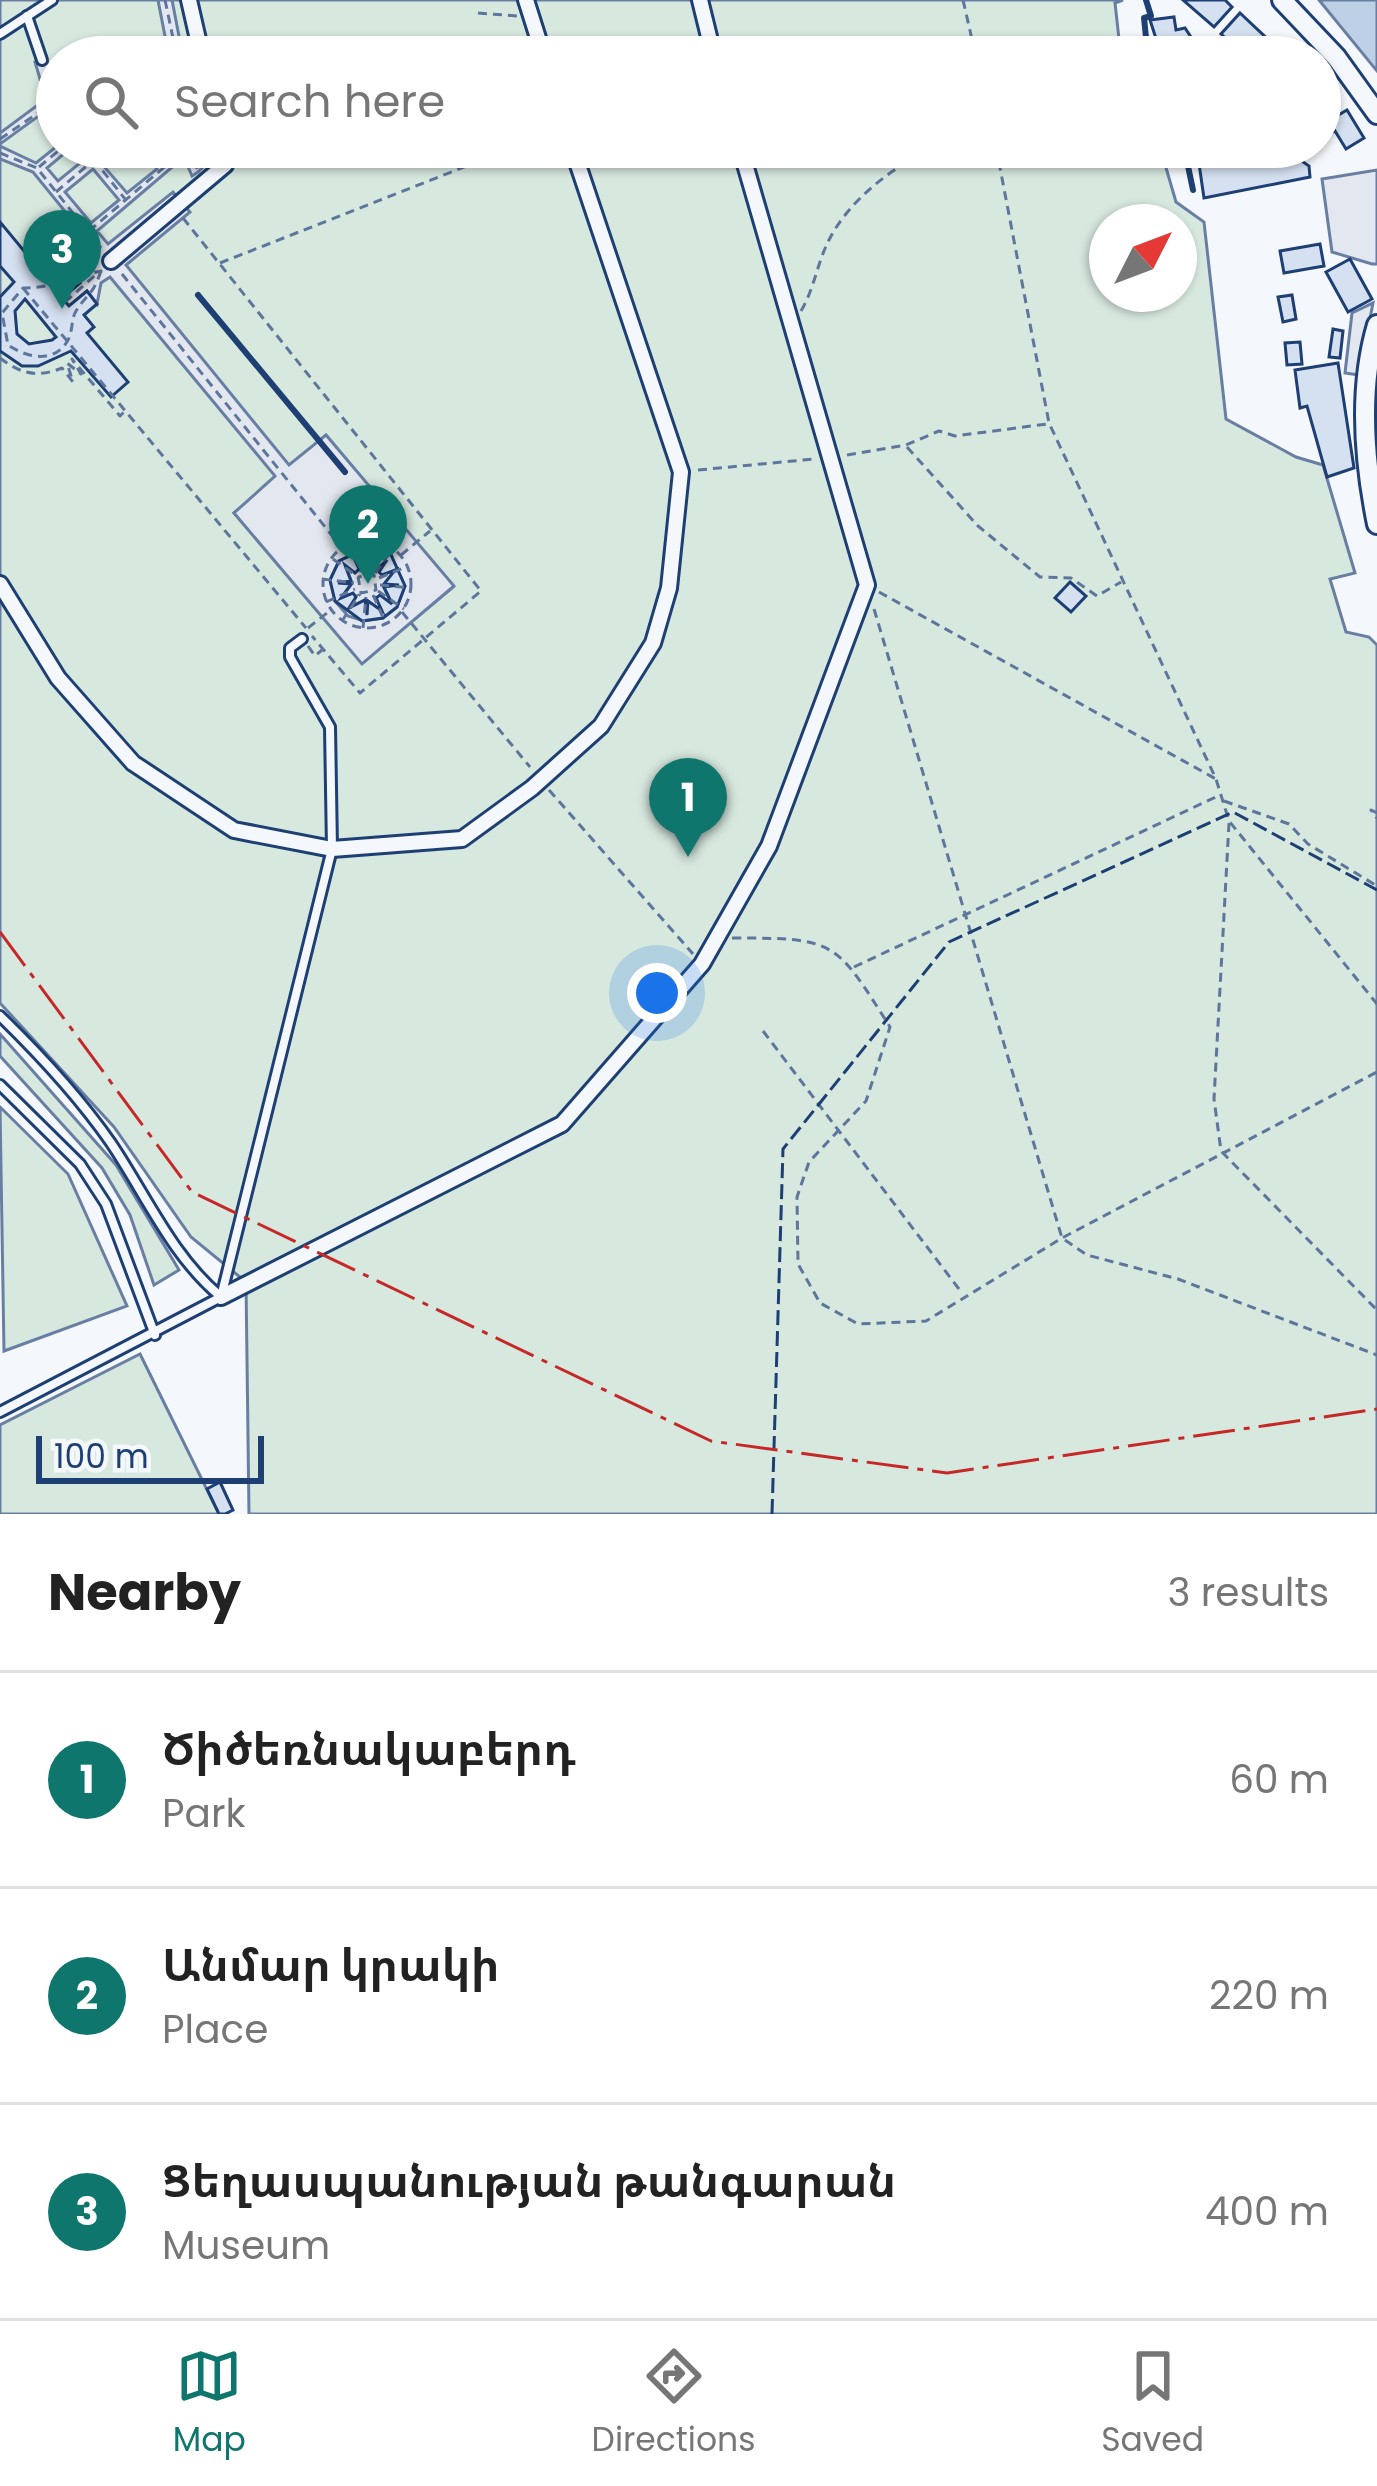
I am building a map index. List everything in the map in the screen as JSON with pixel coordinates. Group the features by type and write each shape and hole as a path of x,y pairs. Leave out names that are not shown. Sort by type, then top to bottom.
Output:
{"street":[{"path":"189,0 197,36"},
{"path":"700,0 709,36"},
{"path":"1282,0 1316,36"},
{"path":"528,5 538,36"},
{"path":"1341,64 1377,114"},
{"path":"106,266 221,168"},
{"path":"0,584 58,678 133,763 234,830 332,849 462,838 541,780 601,726 653,644 669,588 681,472 579,168"},
{"path":"221,1297 562,1124 721,938 769,846 867,585 746,168"},
{"path":"1377,325 1364,394 1367,478 1377,524"}],"lane":[{"path":"0,34 52,0"},
{"path":"27,16 36,42"},
{"path":"0,1412 221,1297 332,849 330,727 290,657 290,648 302,639"},
{"path":"0,1016 44,1059 110,1141 196,1276 221,1297"},
{"path":"0,1085 80,1164 106,1204 155,1335"}],"path":[{"path":"166,0 173,36"},
{"path":"963,0 971,36"},
{"path":"478,13 513,18 528,5"},
{"path":"0,139 36,114"},
{"path":"0,153 36,168"},
{"path":"37,168 88,232 106,266 342,548"},
{"path":"56,192 84,168"},
{"path":"100,168 126,200"},
{"path":"88,232 164,168"},
{"path":"197,168 198,172"},
{"path":"219,263 461,168"},
{"path":"794,322 818,284 826,244 845,215 882,179 901,168"},
{"path":"1000,168 1049,423 1216,779 1229,821 1214,1100 1221,1151 1377,1310"},
{"path":"23,288 360,693 481,591 182,218"},
{"path":"106,266 92,297 76,311 68,342 54,353 35,358 8,345 2,313 23,288 58,288 74,276 106,266"},
{"path":"65,302 106,266"},
{"path":"0,358 30,374 62,368 73,382 64,365 81,374 72,358 120,416 125,411"},
{"path":"681,472 905,446 939,431 955,436 1049,423"},
{"path":"905,446 978,526 1040,577 1071,578 1097,596 1123,581"},
{"path":"400,556 431,530"},
{"path":"363,628 372,539"},
{"path":"372,539 393,548 408,566 412,588 402,610 386,624 363,628 342,620 326,602 322,579 331,557 342,548 372,539"},
{"path":"350,542 386,624"},
{"path":"342,620 393,548"},
{"path":"331,557 402,610 541,780 698,960"},
{"path":"326,602 408,566"},
{"path":"322,579 412,588"},
{"path":"867,585 1216,779"},
{"path":"867,585 1062,1238 1087,1255 1178,1280 1377,1355"},
{"path":"307,629 332,609"},
{"path":"302,639 315,656 323,649"},
{"path":"853,968 968,911 1222,798 1289,824 1308,844 1377,886"},
{"path":"1229,821 1377,1004"},
{"path":"721,938 814,940 841,954 890,1027 866,1101 809,1162 797,1197 798,1264 820,1303 858,1324 926,1321 963,1294 1062,1238 1377,1072"},
{"path":"763,1031 963,1294"}],"shaded area":[{"path":"0,0 1123,0 1115,3 1119,36 36,36 36,168 1166,168 1179,204 1089,204 1089,312 1197,312 1197,217 1204,222 1226,419 1296,457 1323,465 1355,573 1330,579 1346,632 1369,637 1377,645 1377,1514 249,1514 246,1282 191,1237 114,1127 0,1003","holes":["326,435 453,587 362,663 234,513"]},
{"path":"158,0 172,0 179,36 165,36"},
{"path":"36,106 36,118 0,144 0,133"},
{"path":"0,146 36,163 36,168 47,168 58,181 74,168 105,168 127,193 156,168 171,168 97,231 108,244 173,192 190,212 126,265 289,465 326,435 454,586 362,664 234,513 275,476 110,277 101,283 97,304 87,291 69,306 62,298 79,283 69,262 98,252 33,172 0,159","holes":["93,169 119,200 91,223 65,192","369,547 391,555 405,586 397,607 383,618 364,621 348,616 335,601 330,580 339,561"]},
{"path":"1377,170 1377,264 1372,264 1332,252 1322,179"},
{"path":"1373,303 1359,375 1345,373 1352,313"},
{"path":"369,554 375,569 387,560 382,575 395,570 385,584 399,585 384,588 392,604 377,598 382,611 368,601 367,615 364,600 349,608 356,596 341,598 351,585 338,583 351,580 345,565 359,570 354,558 367,567"},
{"path":"0,1034 116,1165 179,1270 154,1285 130,1215 102,1168 0,1056"},
{"path":"0,1107 68,1174 127,1306 4,1351"},
{"path":"140,1354 219,1514 0,1514 0,1425"}],"water":[{"path":"1319,0 1377,0 1377,71"}],"building":[{"path":"1183,0 1225,0 1232,7 1214,27"},
{"path":"1240,13 1264,36 1223,36"},
{"path":"1174,17 1176,30 1185,28 1190,36 1155,36 1150,20"},
{"path":"1347,110 1364,138 1346,149 1341,141 1341,114"},
{"path":"1200,168 1309,168 1310,177 1204,198"},
{"path":"0,222 34,263 40,257 53,272 69,270 80,283 62,298 69,306 87,291 97,304 84,315 94,327 87,333 128,382 111,397 71,351 38,366 22,366 0,351 0,297 14,282 0,266","holes":["25,299 56,337 29,344 17,334 15,311"]},
{"path":"1320,244 1324,266 1284,273 1280,251"},
{"path":"1350,259 1372,299 1348,312 1326,272"},
{"path":"1292,295 1296,319 1283,322 1278,297"},
{"path":"1333,329 1343,331 1340,358 1329,357"},
{"path":"1300,342 1302,364 1287,365 1285,343"},
{"path":"1338,363 1354,468 1327,477 1307,406 1300,408 1295,370"},
{"path":"369,547 391,555 405,586 397,607 383,618 362,621 335,601 330,580 339,561","holes":["369,554 376,570 387,560 379,572 395,570 384,584 399,585 384,587 392,604 380,595 376,598 382,611 368,601 367,615 365,600 349,608 356,597 353,593 341,598 351,584 338,583 351,581 345,565 355,573 359,569 354,558 368,567"]},
{"path":"1070,582 1086,596 1071,612 1055,598"},
{"path":"220,1482 233,1510 225,1514 219,1514 207,1489"}],"fence":[{"path":"772,1514 783,1149 949,942 1233,812 1377,890"}],"wall":[{"path":"1146,0 1151,16 1144,18 1146,36"},
{"path":"1188,168 1193,190"},
{"path":"198,295 345,472"}],"power":[{"path":"0,932 192,1192 711,1441 947,1473 1377,1409"}],"place":[{"name":"Ցեղասպանության թանգարան","path":"62,309"},
{"name":"Անմար կրակի","path":"368,584"},
{"name":"Ծիծեռնակաբերդ","path":"688,857"}]}
